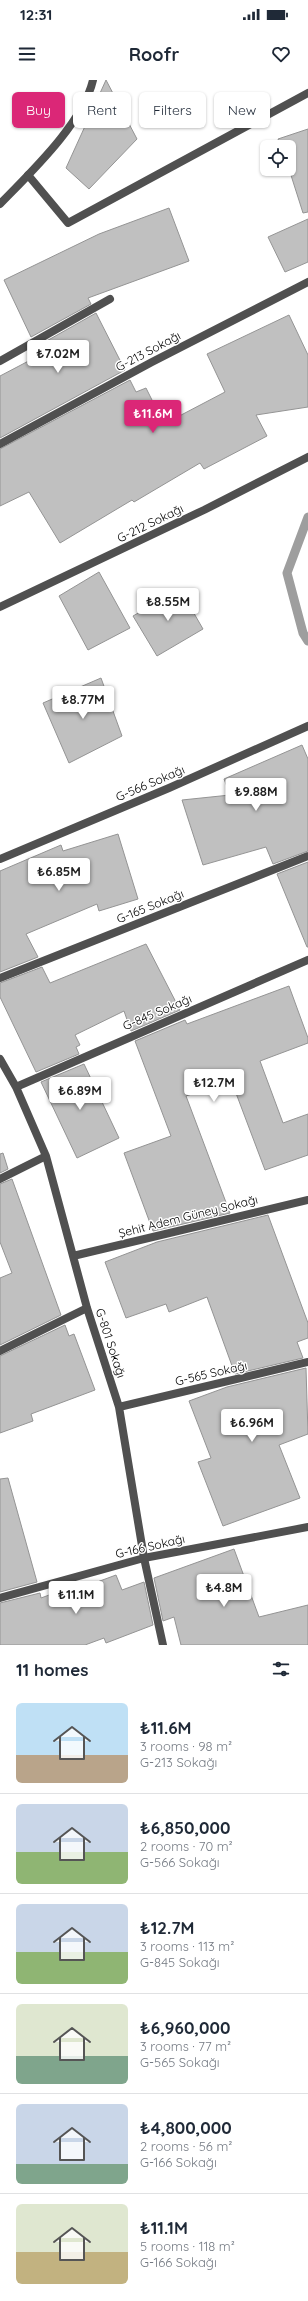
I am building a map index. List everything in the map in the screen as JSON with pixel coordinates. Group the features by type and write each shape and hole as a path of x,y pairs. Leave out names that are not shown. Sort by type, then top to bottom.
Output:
{"street":[{"path":"0,204 49,154 90,95 93,80"},
{"path":"28,175 68,224 308,93"},
{"name":"G-213 Sokağı","path":"0,444 152,362 308,282"},
{"path":"0,361 110,299"},
{"name":"G-212 Sokağı","path":"0,607 204,510 308,457"},
{"name":"G-566 Sokağı","path":"0,859 169,788 308,726"},
{"name":"G-165 Sokağı","path":"0,978 308,856"},
{"name":"G-845 Sokağı","path":"16,1086 308,960"},
{"name":"G-801 Sokağı","path":"0,1059 16,1086 46,1156 87,1308 120,1407 144,1558 163,1645"},
{"path":"0,1179 46,1156"},
{"name":"Şehit Adem Güney Sokağı","path":"73,1256 308,1200"},
{"path":"0,1351 87,1308"},
{"name":"G-565 Sokağı","path":"120,1407 308,1362"},
{"name":"G-166 Sokağı","path":"0,1598 144,1558 308,1527"}],"building":[{"path":"106,80 112,92 101,92"},
{"path":"84,128 131,128 137,139 89,189 66,168"},
{"path":"308,129 308,212 303,213 291,176 296,176 296,140 278,139"},
{"path":"169,208 189,261 88,298 91,304 31,337 4,280 99,234"},
{"path":"308,219 308,262 285,272 268,237"},
{"path":"96,313 125,370 0,438 0,376 40,355 36,347"},
{"path":"289,315 308,355 308,407 256,415 267,436 204,469 200,463 134,502 132,500 60,543 29,492 0,506 0,449 130,380 136,392 146,388 164,424 225,392 207,354"},
{"path":"99,572 130,628 88,650 59,596"},
{"path":"180,589 203,629 157,656 133,616"},
{"path":"101,678 122,736 69,763 43,703"},
{"path":"302,745 308,759 308,851 273,864 266,847 203,865 182,800 230,795 224,779"},
{"path":"118,834 138,899 99,911 97,904 26,934 38,957 0,972 0,871 61,845 63,851"},
{"path":"308,862 308,947 307,947 277,874"},
{"path":"146,944 180,1010 131,1031 124,1011 75,1035 80,1045 76,1047 79,1054 36,1072 0,997 0,983 42,967 50,983"},
{"path":"289,986 308,1038 308,1043 260,1061 283,1123 308,1114 308,1155 265,1170 231,1080 186,1096 230,1213 153,1231 124,1153 171,1136 135,1041 185,1020 187,1024"},
{"path":"84,1064 119,1138 77,1158 41,1082"},
{"path":"3,1153 8,1169 0,1173 0,1154"},
{"path":"12,1179 61,1315 0,1345 0,1278 12,1273 0,1242 0,1184"},
{"path":"268,1215 308,1323 308,1338 297,1342 303,1358 235,1374 207,1297 169,1312 166,1304 126,1318 105,1262 157,1242"},
{"path":"65,1325 69,1336 74,1334 95,1390 31,1414 33,1421 0,1433 0,1356"},
{"path":"306,1368 308,1434 279,1445 300,1498 223,1526 198,1462 211,1458 189,1401 227,1387"},
{"path":"8,1478 37,1582 0,1592 0,1479"},
{"path":"234,1549 259,1617 308,1605 308,1645 181,1645 174,1617 163,1621 154,1578"},
{"path":"116,1575 122,1590 144,1582 153,1625 106,1643 104,1638 85,1645 0,1645 0,1603 40,1593 41,1598 79,1584 81,1588"}],"waterway":[{"path":"308,517 287,573 303,633 308,641"}]}
